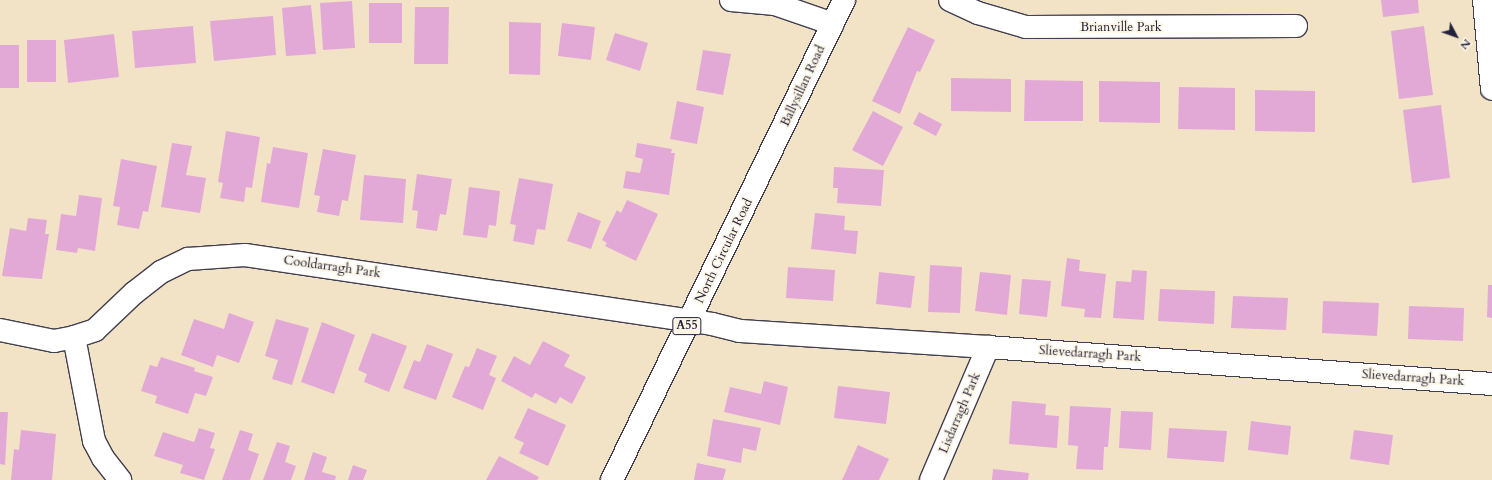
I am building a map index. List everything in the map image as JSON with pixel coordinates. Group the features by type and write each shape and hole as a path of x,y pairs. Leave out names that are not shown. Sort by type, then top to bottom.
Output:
{"main road":[{"path":"731,0 775,4 833,24"},
{"name":"Ballysillan Road","path":"762,172 844,0"},
{"name":"Brianville Park","path":"950,0 978,13 1026,27 1296,26"},
{"path":"1484,0 1492,89"},
{"name":"North Circular Road","path":"612,480 762,172"},
{"name":"Cooldarragh Park","path":"0,330 54,341 74,338 95,330 134,292 161,272 188,259 218,256 245,256 346,269 690,321"},
{"name":"Slievedarragh Park","path":"690,321 740,331 988,347 1492,384"},
{"path":"74,338 94,441 103,458 120,480"},
{"name":"Lisdarragh Park","path":"931,480 988,347"}],"building":[{"path":"1381,0 1418,0 1419,13 1383,17"},
{"path":"352,1 355,48 323,50 320,3"},
{"path":"369,3 402,3 402,43 369,43"},
{"path":"311,5 316,54 286,56 282,8"},
{"path":"415,7 449,7 448,64 414,64"},
{"path":"273,16 276,55 214,61 210,21"},
{"path":"509,22 541,23 540,75 509,74"},
{"path":"562,23 595,27 591,60 558,56"},
{"path":"193,26 196,63 135,68 132,31"},
{"path":"1424,26 1433,95 1399,99 1391,31"},
{"path":"908,27 935,40 920,72 917,71 900,114 872,101"},
{"path":"615,33 648,43 640,71 606,60"},
{"path":"114,34 119,77 68,83 64,40"},
{"path":"27,40 56,40 56,82 27,82"},
{"path":"0,45 19,45 19,88 0,88"},
{"path":"703,50 731,54 723,95 696,90"},
{"path":"951,78 1011,79 1011,112 951,111"},
{"path":"1025,80 1083,81 1083,121 1024,121"},
{"path":"1099,81 1160,82 1160,123 1099,122"},
{"path":"1179,87 1235,88 1235,130 1178,129"},
{"path":"1255,90 1315,91 1315,132 1255,131"},
{"path":"677,101 704,107 697,144 670,139"},
{"path":"1441,105 1450,178 1412,183 1403,110"},
{"path":"873,111 903,127 883,166 852,150"},
{"path":"919,112 942,124 936,136 913,124"},
{"path":"226,131 260,137 252,188 246,187 244,202 220,198 223,183 218,182"},
{"path":"172,143 192,146 186,175 206,178 200,213 161,207"},
{"path":"637,143 672,149 671,153 675,153 669,195 623,188 626,171 640,173 643,159 635,157"},
{"path":"273,147 308,153 299,208 261,202 267,163 270,164"},
{"path":"323,149 356,155 348,201 342,200 339,216 317,212 320,196 314,195"},
{"path":"121,159 157,166 148,212 143,211 139,229 117,225 120,207 113,206"},
{"path":"834,167 884,170 881,206 837,203 838,188 833,188"},
{"path":"417,174 452,179 446,215 440,214 437,231 416,228 418,211 412,210"},
{"path":"364,175 406,179 403,223 360,220"},
{"path":"519,178 553,184 545,230 537,229 534,245 513,241 516,225 510,224"},
{"path":"469,187 500,191 496,226 489,225 487,238 463,235"},
{"path":"79,195 102,198 95,251 78,248 77,253 56,250 61,214 76,216"},
{"path":"627,200 658,214 636,261 605,246 607,243 602,240 617,210 621,213"},
{"path":"578,212 601,221 591,249 567,241"},
{"path":"815,213 845,216 844,230 858,231 856,254 811,249"},
{"path":"28,218 47,220 45,234 49,234 42,279 2,276 10,228 26,231"},
{"path":"1067,258 1080,260 1079,271 1106,274 1101,318 1084,317 1085,309 1061,306"},
{"path":"930,265 962,267 960,313 928,312"},
{"path":"788,267 835,270 833,301 786,298"},
{"path":"1132,270 1147,271 1144,320 1113,318 1116,281 1131,282"},
{"path":"879,272 915,276 911,308 876,304"},
{"path":"980,272 1011,275 1007,315 975,311"},
{"path":"1022,279 1051,281 1047,317 1019,314"},
{"path":"1488,285 1492,285 1492,318 1487,317"},
{"path":"1160,289 1215,291 1214,324 1158,321"},
{"path":"1233,296 1288,298 1286,330 1231,328"},
{"path":"1323,301 1379,303 1377,336 1322,333"},
{"path":"1409,306 1464,308 1463,341 1408,339"},
{"path":"229,313 254,322 239,363 217,355 213,367 181,355 194,319 224,329"},
{"path":"276,319 309,328 292,385 272,379 278,360 265,356"},
{"path":"322,322 355,335 334,394 301,382"},
{"path":"372,333 407,346 389,392 364,382 367,374 358,370"},
{"path":"543,341 570,355 564,366 586,377 572,404 560,397 556,404 535,393 532,398 501,381 514,356 530,365"},
{"path":"427,344 453,354 436,400 403,388 414,360 420,362"},
{"path":"477,348 497,356 489,375 496,378 483,410 452,397 465,366 469,367"},
{"path":"161,357 195,368 194,371 213,377 206,396 195,393 188,414 155,403 157,396 141,391 150,365 157,367"},
{"path":"764,381 788,387 780,425 724,412 730,387 761,394"},
{"path":"838,386 890,392 886,424 834,418"},
{"path":"1012,401 1046,404 1045,415 1059,416 1057,448 1009,444"},
{"path":"1070,406 1111,408 1108,447 1104,447 1103,470 1076,469 1078,446 1068,445"},
{"path":"528,408 566,425 548,466 519,453 524,443 514,438"},
{"path":"1121,411 1153,412 1151,450 1119,448"},
{"path":"0,412 8,412 5,465 0,464"},
{"path":"713,419 761,428 756,451 743,448 741,463 707,456"},
{"path":"1251,421 1291,426 1288,455 1248,450"},
{"path":"199,428 215,433 210,448 215,449 204,480 180,473 183,465 154,456 163,432 194,442"},
{"path":"1169,428 1227,431 1224,462 1167,458"},
{"path":"21,430 56,434 52,480 11,480 14,449 19,450"},
{"path":"240,430 253,434 248,450 259,454 250,480 222,480"},
{"path":"1354,430 1393,435 1389,465 1350,459"},
{"path":"277,442 290,446 285,462 296,466 291,480 263,480"},
{"path":"858,445 889,459 879,480 842,480"},
{"path":"313,452 327,457 322,472 336,476 335,480 304,480"},
{"path":"499,456 539,477 537,480 486,480"},
{"path":"697,463 726,469 723,480 694,480"},
{"path":"353,465 367,470 363,480 348,480"},
{"path":"993,469 1029,473 1028,480 992,480"}]}
